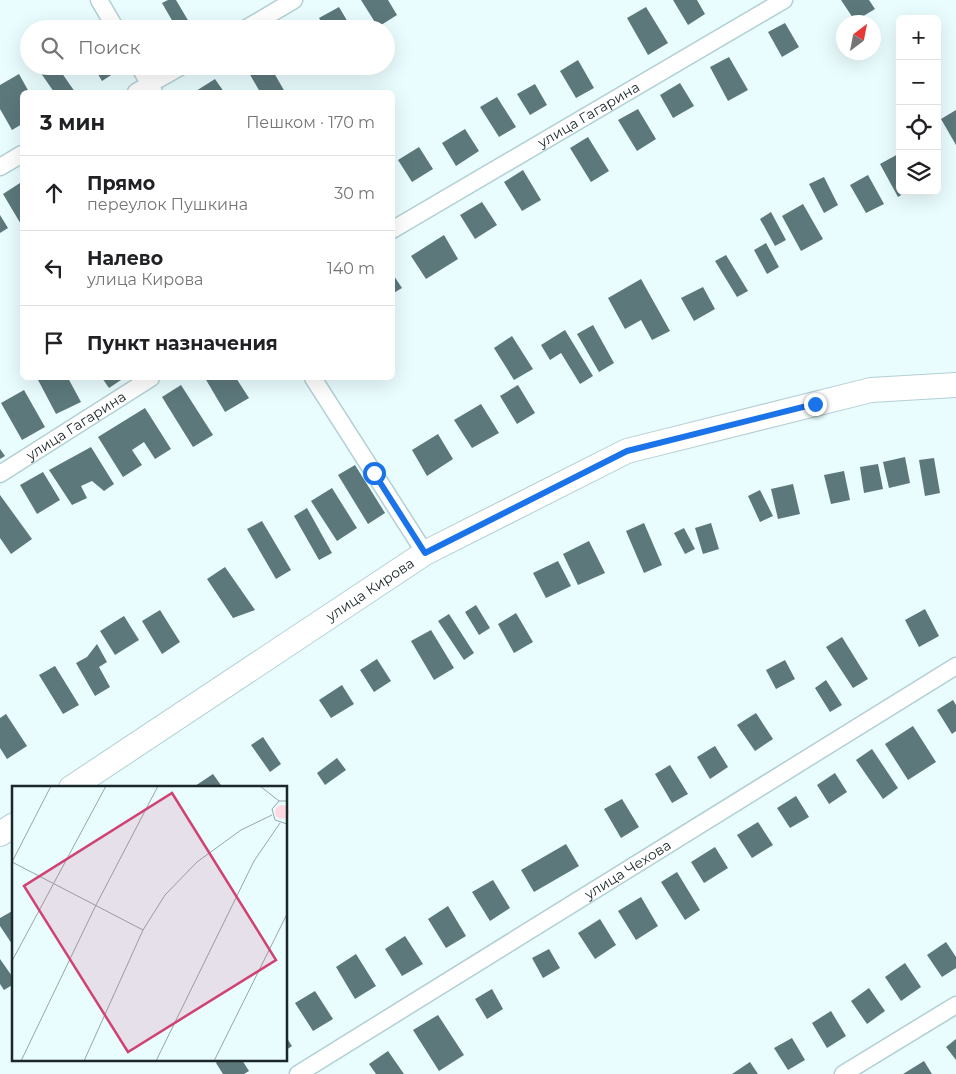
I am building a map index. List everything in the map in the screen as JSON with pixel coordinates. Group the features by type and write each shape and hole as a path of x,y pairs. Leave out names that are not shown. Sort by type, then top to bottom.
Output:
{"main road":[{"name":"улица Кирова","path":"73,786 425,553 627,451 871,390 956,385"},
{"path":"0,834 12,826"}],"street":[{"path":"99,0 111,20"},
{"path":"260,20 294,0"},
{"name":"улица Гагарина","path":"395,228 784,0"},
{"path":"141,75 147,90 169,75"},
{"path":"0,167 20,155"},
{"name":"улица Гагарина","path":"0,474 148,380"},
{"path":"314,380 425,553"},
{"name":"улица Чехова","path":"298,1074 956,666"},
{"path":"843,1074 956,1005"}],"building":[{"path":"168,0 176,0 188,20 172,20 162,3"},
{"path":"361,0 388,0 397,15 389,20 374,20"},
{"path":"673,0 697,0 705,14 688,25"},
{"path":"841,0 869,0 875,9 865,15 851,15"},
{"path":"339,7 347,20 320,20 319,18"},
{"path":"646,7 668,43 648,55 627,18"},
{"path":"785,23 799,47 782,57 768,32"},
{"path":"729,57 748,90 728,101 710,67"},
{"path":"578,60 594,88 576,98 560,71"},
{"path":"19,74 28,90 20,90 20,125 12,130 0,109 0,85"},
{"path":"42,75 63,75 74,90 53,90"},
{"path":"98,75 111,75 102,81"},
{"path":"250,75 275,75 284,90 259,90"},
{"path":"215,79 223,90 198,90"},
{"path":"680,83 694,106 673,118 660,95"},
{"path":"535,84 547,105 530,115 517,94"},
{"path":"497,97 516,127 499,137 480,107"},
{"path":"638,109 656,139 637,151 618,120"},
{"path":"956,110 956,145 941,119"},
{"path":"465,129 479,151 456,166 442,143"},
{"path":"588,137 609,171 591,182 570,148"},
{"path":"419,147 433,169 412,182 398,160"},
{"path":"896,155 896,193 880,164"},
{"path":"523,170 541,200 522,211 504,182"},
{"path":"868,175 884,204 866,213 850,185"},
{"path":"824,177 838,205 824,213 809,184"},
{"path":"20,183 20,223 3,194"},
{"path":"482,202 497,225 475,239 460,215"},
{"path":"803,204 823,239 801,251 782,216"},
{"path":"771,212 786,240 775,246 760,219"},
{"path":"0,215 8,228 0,233"},
{"path":"444,235 458,259 426,279 411,256"},
{"path":"766,243 779,267 767,274 754,250"},
{"path":"726,255 748,291 737,297 715,261"},
{"path":"395,278 402,288 395,292"},
{"path":"641,279 670,331 652,340 641,320 625,329 608,298"},
{"path":"703,287 715,309 694,321 681,298"},
{"path":"593,325 614,363 599,372 577,334"},
{"path":"565,330 593,376 580,384 561,353 550,360 541,345"},
{"path":"512,336 533,369 514,380 494,348"},
{"path":"38,380 69,380 81,402 56,414"},
{"path":"103,380 121,380 109,388"},
{"path":"206,380 237,380 249,398 225,412"},
{"path":"181,385 213,435 193,447 162,397"},
{"path":"518,385 535,413 517,424 500,396"},
{"path":"24,390 45,427 22,440 1,403"},
{"path":"481,404 499,433 472,448 454,420"},
{"path":"145,408 171,449 155,459 144,442 132,450 142,465 123,477 98,437"},
{"path":"438,434 453,459 427,476 412,450"},
{"path":"91,447 114,484 104,491 92,481 81,486 87,498 72,505 49,470"},
{"path":"0,449 5,456 0,459"},
{"path":"905,457 910,483 889,488 883,462"},
{"path":"934,458 940,493 925,496 919,460"},
{"path":"878,464 883,489 864,493 860,467"},
{"path":"355,465 385,513 368,524 338,475"},
{"path":"844,471 850,500 831,504 824,475"},
{"path":"43,472 60,500 37,514 20,485"},
{"path":"793,484 800,514 778,519 771,489"},
{"path":"332,488 357,528 337,541 311,501"},
{"path":"760,490 773,516 760,522 748,496"},
{"path":"0,495 32,539 11,554 0,538"},
{"path":"307,508 332,553 319,560 294,516"},
{"path":"262,521 291,570 276,579 247,529"},
{"path":"644,523 662,565 644,573 626,531"},
{"path":"711,523 719,549 703,554 695,528"},
{"path":"684,528 695,549 685,554 674,533"},
{"path":"589,541 605,573 578,585 563,554"},
{"path":"558,561 571,586 546,598 533,573"},
{"path":"225,567 255,610 233,618 207,579"},
{"path":"476,605 490,628 479,635 465,612"},
{"path":"925,609 939,636 919,647 905,620"},
{"path":"160,610 180,642 162,654 142,621"},
{"path":"516,613 533,642 514,653 498,624"},
{"path":"449,614 474,653 464,660 438,621"},
{"path":"124,616 139,640 115,655 100,631"},
{"path":"431,630 454,668 434,680 411,641"},
{"path":"842,637 868,679 853,688 826,647"},
{"path":"97,644 107,662 99,667 110,687 95,696 76,663 87,657"},
{"path":"377,659 391,681 374,692 360,670"},
{"path":"785,660 795,679 776,689 766,670"},
{"path":"55,666 79,705 63,714 39,675"},
{"path":"826,680 842,705 830,712 815,688"},
{"path":"342,685 354,704 331,718 319,700"},
{"path":"953,700 956,705 956,731 952,734 937,710"},
{"path":"756,713 773,739 755,751 737,725"},
{"path":"6,714 27,746 7,759 0,748 0,718"},
{"path":"913,726 936,762 908,780 885,744"},
{"path":"263,737 281,764 270,772 251,745"},
{"path":"715,746 728,767 710,779 697,757"},
{"path":"872,749 898,788 883,799 856,760"},
{"path":"337,758 346,770 325,785 317,773"},
{"path":"670,765 688,794 672,803 655,774"},
{"path":"835,773 847,792 829,804 817,785"},
{"path":"213,774 222,786 195,786"},
{"path":"796,796 809,817 790,828 777,808"},
{"path":"622,799 639,827 621,838 604,809"},
{"path":"758,822 773,845 752,858 737,835"},
{"path":"566,844 579,866 534,892 521,870"},
{"path":"715,847 728,868 704,883 691,862"},
{"path":"677,872 700,910 685,920 661,882"},
{"path":"493,880 510,908 490,921 472,892"},
{"path":"641,897 658,926 636,940 618,911"},
{"path":"448,906 466,936 446,948 428,919"},
{"path":"12,911 12,944 0,926 0,918"},
{"path":"600,919 616,945 595,959 578,933"},
{"path":"405,936 423,964 402,976 385,949"},
{"path":"946,942 956,957 956,968 942,977 927,955"},
{"path":"549,949 560,968 543,978 532,958"},
{"path":"356,954 376,986 355,999 336,967"},
{"path":"0,959 12,976 12,985 4,990 0,984"},
{"path":"905,963 921,987 901,1001 885,977"},
{"path":"869,988 885,1011 867,1024 851,1001"},
{"path":"492,989 503,1009 487,1019 475,999"},
{"path":"315,991 333,1019 313,1031 295,1003"},
{"path":"831,1011 846,1036 827,1048 812,1023"},
{"path":"438,1015 464,1055 439,1071 413,1030"},
{"path":"792,1038 805,1060 788,1070 774,1048"},
{"path":"956,1039 956,1060 946,1047"},
{"path":"288,1040 292,1046 288,1049"},
{"path":"388,1051 404,1074 376,1074 369,1064"},
{"path":"924,1061 932,1074 903,1074"},
{"path":"243,1062 249,1071 244,1074 223,1074 216,1063"},
{"path":"750,1062 758,1074 732,1074"}],"route":[{"path":"374,473 425,553 627,451 815,404"}]}
